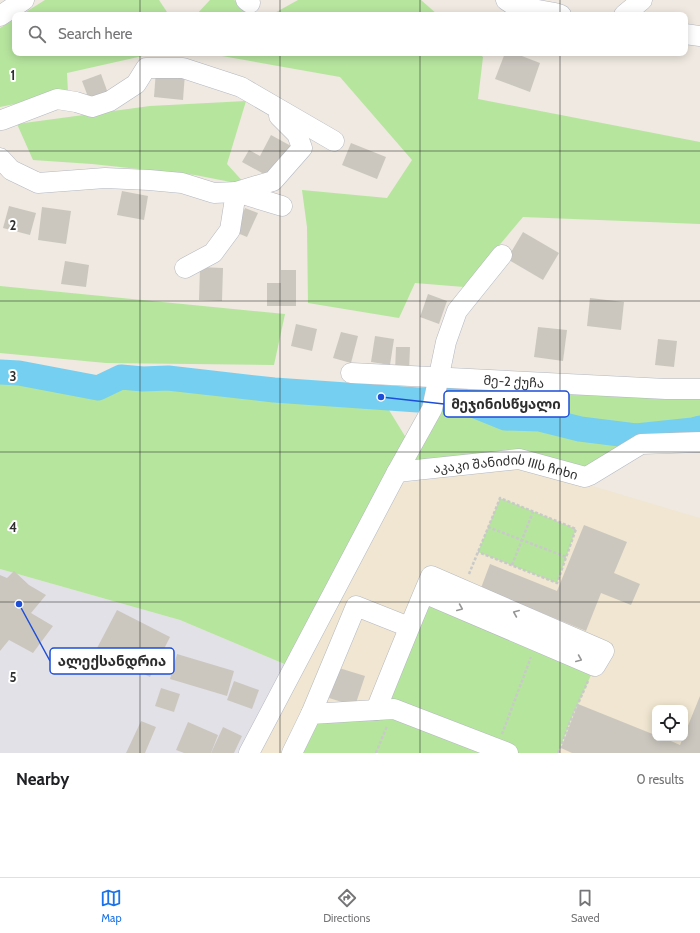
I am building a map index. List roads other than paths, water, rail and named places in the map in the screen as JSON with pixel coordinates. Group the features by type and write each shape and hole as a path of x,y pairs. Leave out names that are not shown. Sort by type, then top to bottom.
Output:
{"street":[{"path":"0,16 24,0"},
{"path":"506,0 515,6 549,12"},
{"path":"628,12 642,0"},
{"path":"688,34 700,36"},
{"path":"0,120 57,99 76,102 92,107 110,102 136,84 146,68 183,68 241,87 334,141"},
{"path":"0,158 11,170 38,183 105,178 149,180 182,183 214,193 236,192 273,182 302,148 297,134 264,100"},
{"path":"236,192 282,206"},
{"path":"185,268 213,253 230,230 236,192"},
{"path":"249,753 397,472 432,409 446,342 457,311 502,255"},
{"name":"მე-2 ქუჩა","path":"351,374 438,381 700,389"},
{"name":"აკაკი შანიძის IIIს ჩიხი","path":"397,472 519,459 585,477 641,444 700,442"},
{"path":"376,710 409,627 431,576 604,651 595,666 424,593"},
{"path":"292,753 311,714 356,606 409,627"},
{"path":"311,714 394,709 502,751"}],"waterway":[{"path":"0,372 19,373 98,388 121,377 143,379 168,378 274,390 418,400 443,399 463,401 505,418 540,419 580,429 636,436 700,428"}],"place":[{"name":"მეჯინისწყალი","path":"381,397"},
{"name":"ალექსანდრია","path":"19,604"}]}
